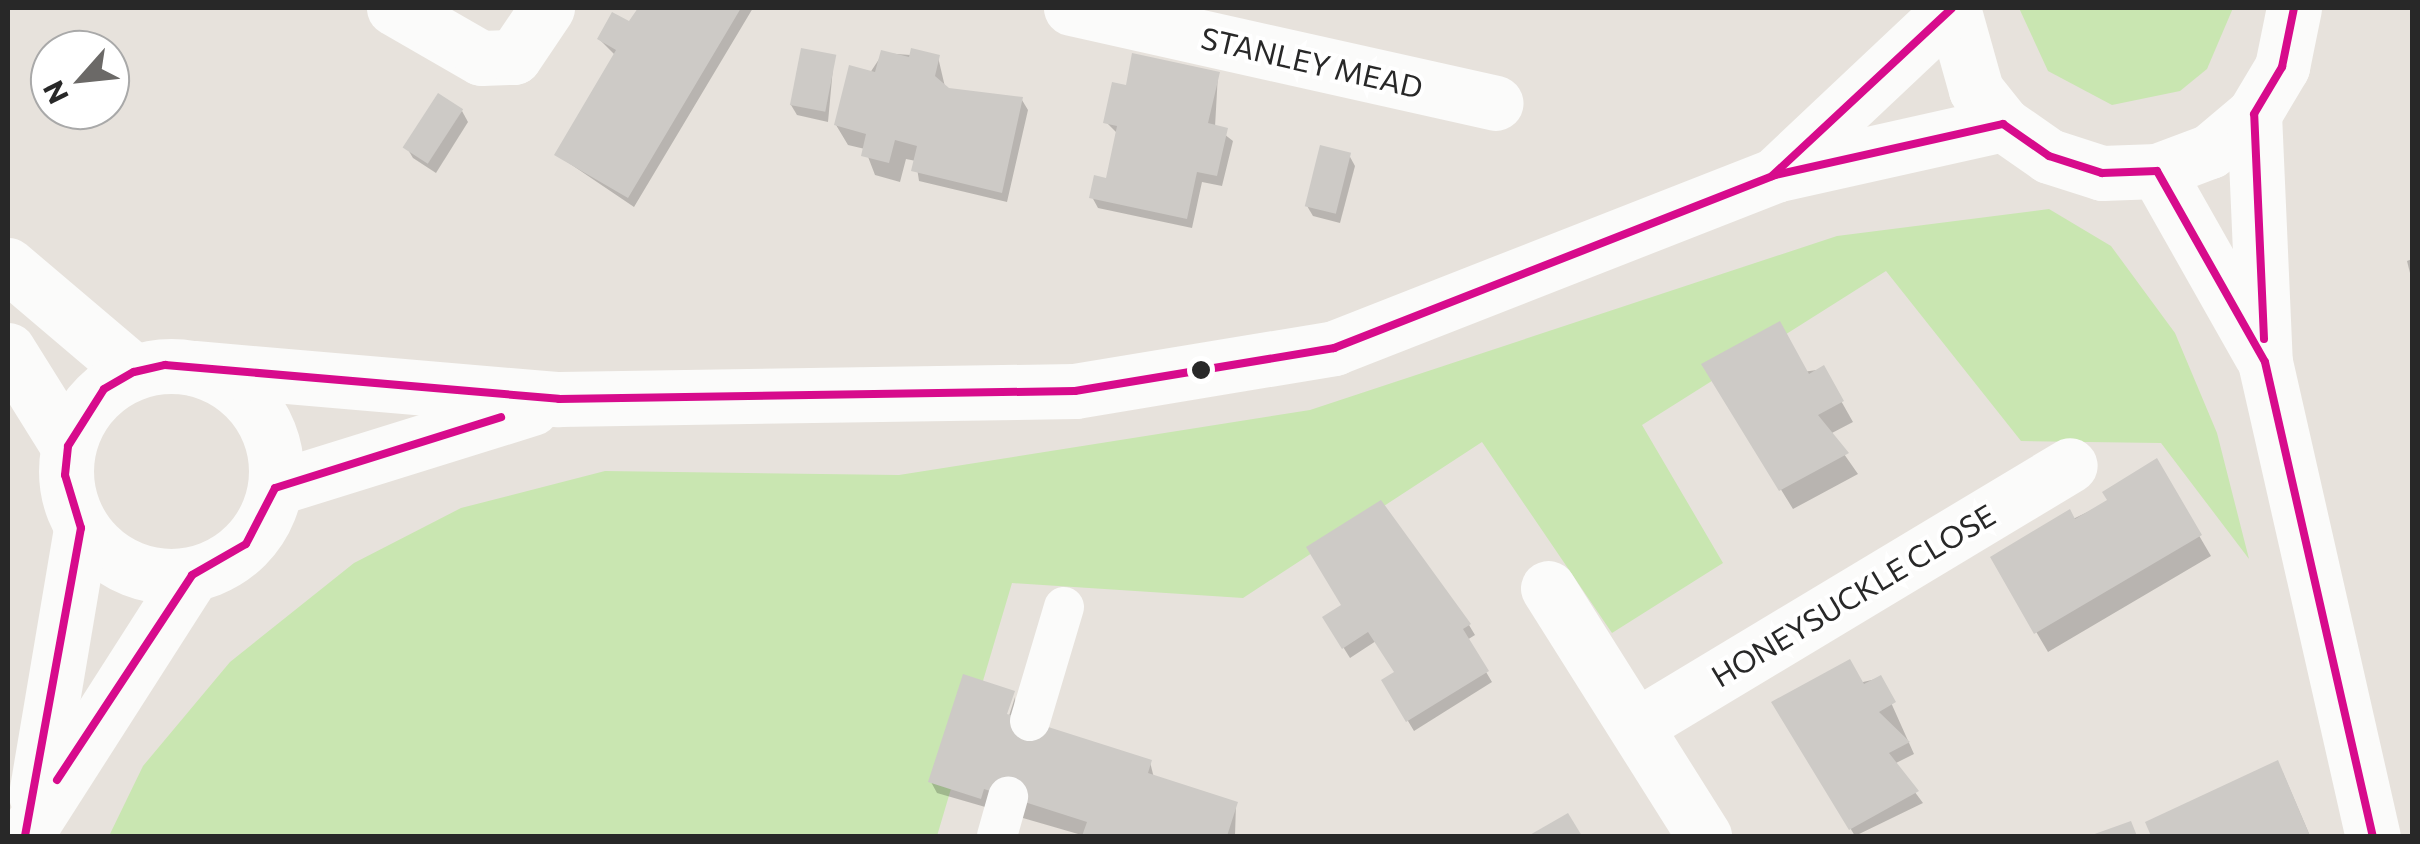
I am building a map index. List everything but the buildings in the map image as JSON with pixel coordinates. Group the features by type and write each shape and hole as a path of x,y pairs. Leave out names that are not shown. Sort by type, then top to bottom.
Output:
{"street":[{"path":"394,8 481,58 514,56 548,8"},
{"name":"STANLEY MEAD","path":"1071,8 1494,103"},
{"path":"1775,175 1952,8 1976,90 2003,124 2049,156 2102,173 2157,171 2210,151 2254,114 2282,67 2294,8"},
{"path":"2254,114 2265,362 2374,836"},
{"path":"29,827 81,528 67,488 68,446 104,388 134,372 194,368 559,400 1075,391 1334,348 1775,175 2003,124"},
{"path":"2157,171 2265,362"},
{"path":"8,265 134,372"},
{"path":"8,350 68,446"},
{"path":"29,827 192,574 246,544 275,488 267,426 249,399 194,368"},
{"path":"275,488 559,400"},
{"name":"HONEYSUCKLE CLOSE","path":"1636,726 2070,465"},
{"path":"81,528 130,568 192,574"},
{"path":"1548,588 1704,836"}],"lane":[{"path":"1030,721 1064,607"},
{"path":"996,836 1008,797"}],"green space":[{"path":"2019,8 2233,8 2207,69 2180,91 2112,105 2048,71"},
{"path":"2049,209 2111,246 2175,333 2217,433 2249,559 2161,443 2021,441 1886,271 1642,425 1723,563 1612,633 1482,442 1243,598 1012,583 937,836 109,836 143,766 230,662 354,563 461,508 605,471 899,475 1310,410 1837,236"}],"transit line":[{"path":"1772,176 1952,8"},
{"path":"2264,339 2254,114 2282,67 2294,8"},
{"path":"25,836 81,528 65,475 68,446 104,389 134,372 165,365 559,399 1075,391 1334,348 1775,175 2003,124 2049,156 2102,173 2157,171 2265,362 2373,836"},
{"path":"57,780 192,575 246,544 275,488 501,417"}]}
